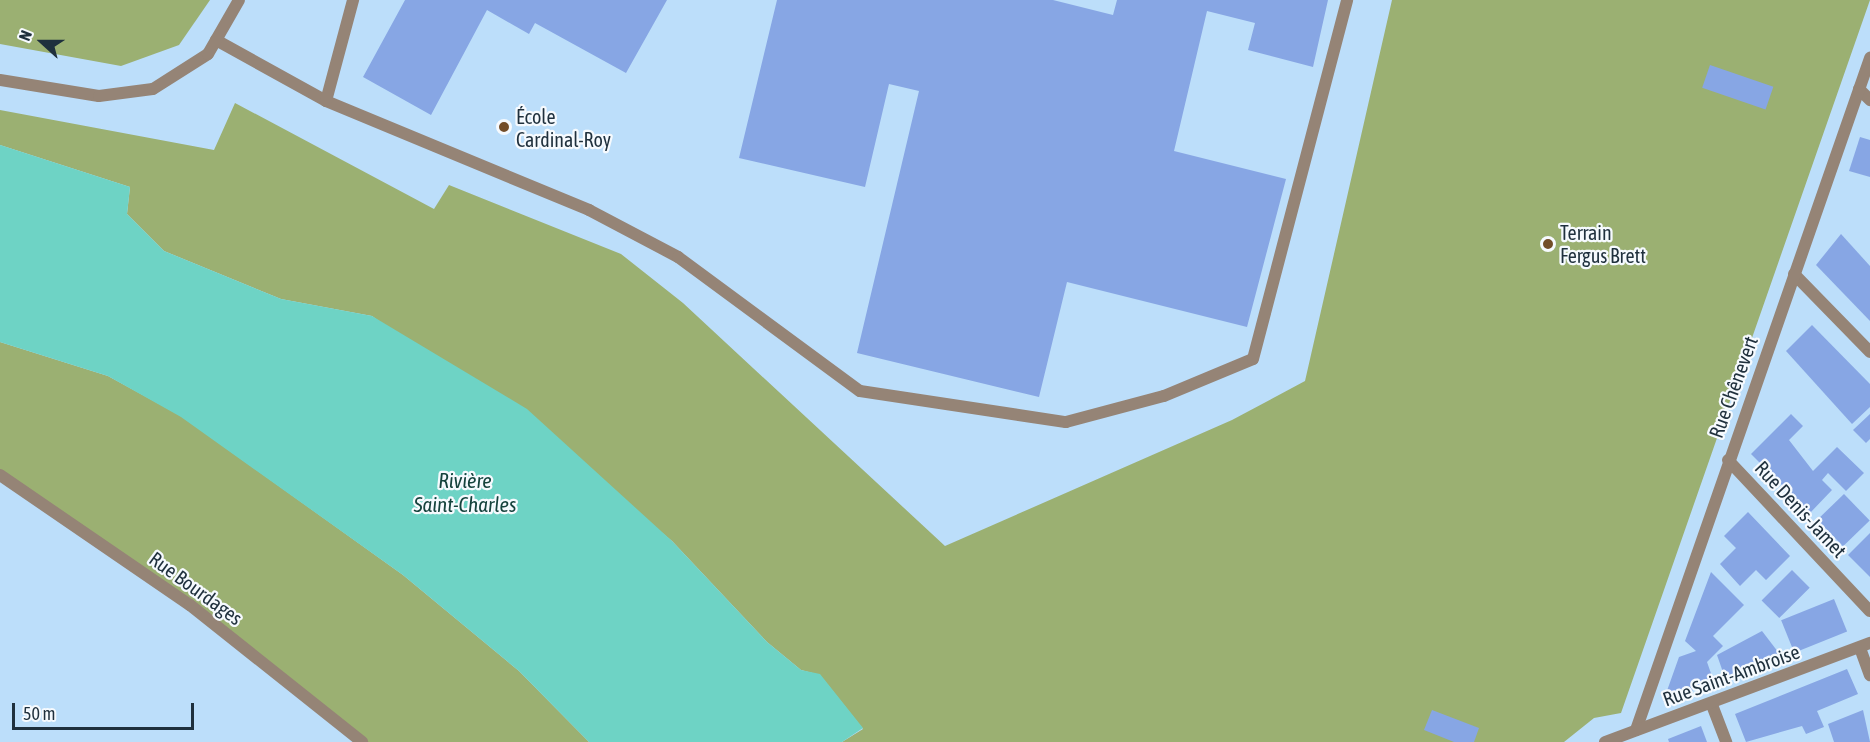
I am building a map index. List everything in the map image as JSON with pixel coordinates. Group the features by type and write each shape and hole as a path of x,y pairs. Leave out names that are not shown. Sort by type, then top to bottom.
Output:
{"street":[{"path":"0,80 99,96 135,92 194,67 216,40 239,0"},
{"path":"326,100 353,0"},
{"path":"216,40 326,100 589,210 678,257 860,391 1066,422 1164,396 1253,359 1347,0"},
{"name":"Rue Chênevert","path":"1636,730 1728,460 1870,58"},
{"path":"1859,89 1870,100"},
{"path":"1794,274 1870,352"},
{"name":"Rue Denis-Jamet","path":"1728,460 1870,611"},
{"name":"Rue Bourdages","path":"0,475 190,605 362,742"},
{"path":"1865,645 1870,675"},
{"name":"Rue Saint-Ambroise","path":"1605,742 1712,705 1865,645"},
{"path":"1712,705 1726,742"}],"shaded area":[{"path":"0,0 210,0 179,45 121,66 0,44"},
{"path":"1392,0 1870,0 1621,713 1594,718 1564,742 842,742 863,729 820,675 801,670 767,642 672,541 625,502 372,316 281,299 164,251 127,214 130,187 0,145 0,110 214,150 235,103 434,209 449,185 621,254 683,303 945,546 1232,420 1305,381"},
{"path":"0,342 108,376 181,416 403,575 519,671 589,742 362,742 329,712 0,475"}],"water":[{"name":"Rivière Saint-Charles","path":"0,145 130,187 127,214 164,251 281,299 372,316 527,409 672,541 767,642 801,670 820,674 863,728 842,742 589,742 519,671 403,575 181,417 108,376 0,342"}],"building":[{"path":"405,0 667,0 626,73 535,23 529,34 487,10 431,115 363,77"},
{"path":"777,0 1053,0 1113,15 1117,0 1328,0 1313,67 1248,50 1255,23 1207,11 1174,151 1286,179 1247,327 1067,282 1039,397 857,353 919,91 889,84 865,187 739,158"},
{"path":"1710,65 1773,87 1766,110 1702,88"},
{"path":"1860,137 1870,140 1870,177 1849,171"},
{"path":"1841,234 1870,266 1870,321 1816,265"},
{"path":"1812,325 1870,384 1870,407 1852,424 1786,351"},
{"path":"1791,414 1803,426 1789,440 1813,471 1837,447 1864,473 1846,491 1828,473 1822,480 1832,490 1810,513 1751,454"},
{"path":"1870,414 1870,439 1866,443 1853,430"},
{"path":"1844,494 1870,521 1843,546 1817,520"},
{"path":"1748,512 1790,556 1766,580 1756,570 1740,586 1720,564 1736,548 1724,536"},
{"path":"1870,533 1870,577 1848,555"},
{"path":"1792,570 1810,588 1779,618 1762,600"},
{"path":"1711,572 1744,605 1713,636 1723,646 1707,662 1714,682 1663,702 1679,657 1696,651 1685,641"},
{"path":"1834,599 1847,631 1794,653 1781,620"},
{"path":"1762,631 1782,657 1725,678 1717,655"},
{"path":"1847,669 1858,694 1817,711 1824,727 1806,734 1802,726 1746,742 1735,714"},
{"path":"1432,710 1479,728 1474,742 1454,742 1424,730"},
{"path":"1863,710 1870,742 1834,742 1828,724"},
{"path":"1701,726 1707,742 1669,742 1668,739"}],"place":[{"name":"École Cardinal-Roy","path":"504,127"},
{"name":"Terrain Fergus Brett","path":"1548,244"}]}
